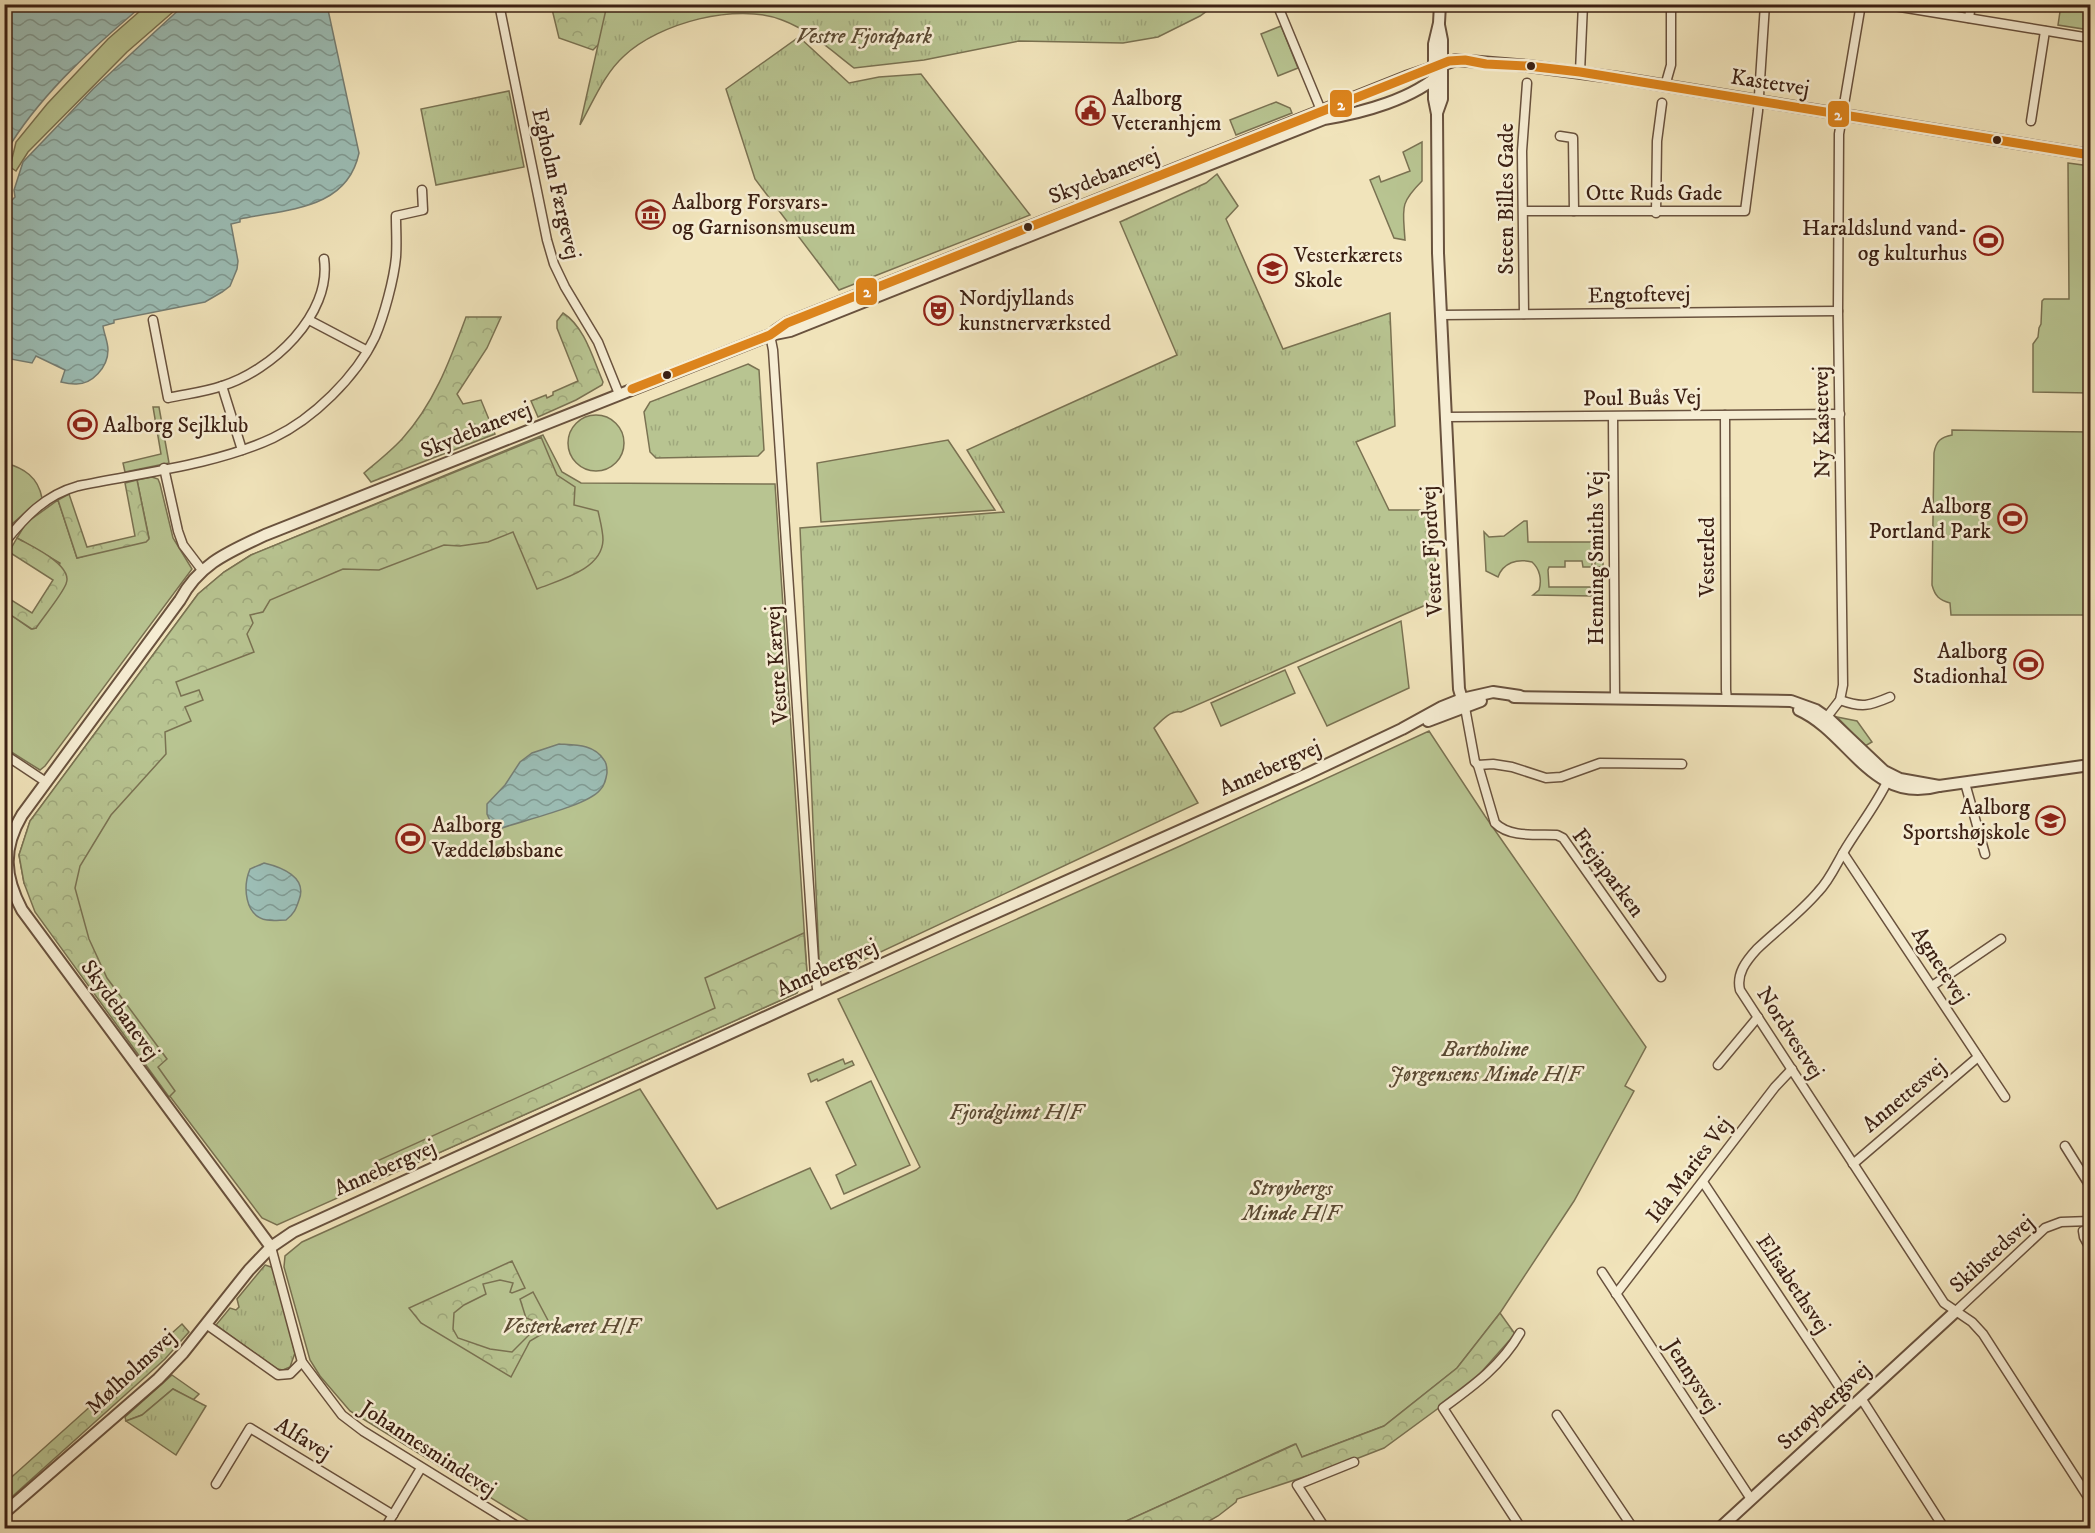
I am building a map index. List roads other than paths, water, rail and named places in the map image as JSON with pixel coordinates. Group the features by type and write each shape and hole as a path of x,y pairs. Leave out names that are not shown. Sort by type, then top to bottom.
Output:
{"street":[{"name":"Egholm Færgevej","path":"499,4 547,240 554,264 598,342 619,394"},
{"path":"1277,4 1323,115"},
{"name":"Vestre Fjordvej","path":"1440,4 1439,23 1442,40 1434,99 1437,114 1436,187 1458,667 1464,702"},
{"path":"1580,72 1583,4"},
{"path":"1665,86 1671,65 1671,4"},
{"path":"1758,101 1765,4"},
{"name":"Ny Kastetvej","path":"1840,700 1843,685 1838,311 1839,134 1861,4"},
{"path":"1882,4 2091,38"},
{"path":"1969,18 1971,4"},
{"path":"2031,121 2045,31"},
{"name":"Kastetvej","path":"1438,71 1465,60 1580,72 2091,155"},
{"name":"Skydebanevej","path":"1323,115 1361,112 1411,93 1438,71"},
{"name":"Skydebanevej","path":"271,1247 44,940 15,896 8,868 12,832 180,600 189,584 202,570 225,554 265,535 770,335 800,327 1323,115 1438,71"},
{"name":"Steen Billes Gade","path":"1524,314 1522,151 1527,83"},
{"name":"Otte Ruds Gade","path":"1524,211 1656,213 1745,211 1758,101"},
{"path":"1656,213 1657,141 1662,103"},
{"path":"1560,136 1573,138 1574,211"},
{"path":"4,543 29,513 57,494 78,486 242,450 273,438 301,422 348,377 375,336 391,286 396,257 396,216 423,210 422,190"},
{"path":"153,320 168,398 222,386 250,374 272,359 292,341 309,320 324,282 326,271 324,259"},
{"name":"Engtoftevej","path":"1441,315 1838,311"},
{"path":"309,320 366,351"},
{"name":"Vestre Kærvej","path":"770,335 774,358 784,491 818,994"},
{"path":"222,386 242,450"},
{"name":"Poul Buås Vej","path":"1445,417 1840,414"},
{"name":"Vesterled","path":"1725,415 1727,700"},
{"name":"Henning Smiths Vej","path":"1613,417 1615,698"},
{"path":"164,468 183,545 202,570"},
{"name":"Annebergvej","path":"271,1247 293,1232 331,1214 1402,729 1446,715 1464,702 1520,696 1800,703 1816,710 1871,772 1887,782 1911,790 2091,765"},
{"path":"1824,720 1840,700 1856,706 1868,706 1890,697"},
{"name":"Frejaparken","path":"1464,702 1475,762 1479,765 1495,823 1510,833 1557,835 1563,838 1661,977"},
{"name":"Annebergvej","path":"1824,720 1884,771 1900,779 1939,786"},
{"path":"4,754 46,782"},
{"path":"1479,765 1493,764 1512,767 1546,778 1561,777 1600,764 1682,764"},
{"name":"Nordvestvej","path":"1887,782 1880,798 1828,881 1755,951 1741,971 1738,981 1740,990 1944,1303 1972,1322 1983,1334 2091,1500"},
{"path":"1965,783 1985,854"},
{"name":"Agnetevej","path":"1844,853 2005,1098"},
{"path":"1932,986 2001,939"},
{"path":"1718,1065 1758,1017"},
{"name":"Annettesvej","path":"1853,1164 1978,1057"},
{"name":"Ida Maries Vej","path":"1616,1294 1775,1087 1792,1069"},
{"path":"2065,1146 2091,1186"},
{"name":"Elisabethsvej","path":"1703,1182 1942,1528"},
{"name":"Skibstedsvej","path":"1955,1312 2045,1228 2061,1222 2091,1221"},
{"path":"2083,1231 2084,1238 2091,1248"},
{"name":"Mølholmsvej","path":"4,1513 158,1379 183,1353 249,1270 271,1247"},
{"name":"Johannesmindevej","path":"271,1247 302,1362 342,1415 421,1468 520,1528"},
{"name":"Jennysvej","path":"1602,1272 1751,1499"},
{"name":"Strøybergsvej","path":"1720,1528 1955,1312"},
{"path":"206,1324 278,1375 290,1374 302,1362"},
{"path":"1520,1333 1510,1350 1497,1365 1443,1408 1521,1528"},
{"path":"1557,1415 1633,1528"},
{"name":"Alfavej","path":"216,1484 250,1428 393,1515"},
{"path":"1325,1528 1297,1485 1354,1462"},
{"path":"385,1528 421,1468"}],"water":[{"path":"5,4 143,5 90,52 40,104 12,142 5,163"},
{"path":"184,5 327,5 359,153 352,172 342,186 328,196 313,204 240,219 240,222 231,224 238,261 230,286 205,302 114,320 114,323 103,326 108,350 105,363 98,374 81,384 61,382 65,370 36,356 32,363 5,358 5,200 12,200 15,197 14,190 23,162 93,89"},
{"path":"559,744 584,746 600,755 607,769 606,780 602,788 582,802 554,812 502,828 492,825 487,814 487,804 505,785 520,762 532,753"},
{"path":"264,863 285,870 300,885 301,892 297,906 286,920 269,920 259,917 250,907 246,884 250,869"}],"place":[{"name":"Aalborg Veteranhjem","path":"1091,111"},
{"name":"Aalborg Forsvars- og Garnisonsmuseum","path":"651,215"},
{"name":"Haraldslund vand- og kulturhus","path":"1988,241"},
{"name":"Vesterkærets Skole","path":"1273,268"},
{"name":"Nordjyllands kunstnerværksted","path":"938,311"},
{"name":"Aalborg Sejlklub","path":"82,425"},
{"name":"Aalborg Portland Park","path":"2012,519"},
{"name":"Aalborg Stadionhal","path":"2028,664"},
{"name":"Aalborg Sportshøjskole","path":"2051,820"},
{"name":"Aalborg Væddeløbsbane","path":"411,838"}],"park label":[{"name":"Vestre Fjordpark","path":"864,36"},
{"name":"Bartholine Jørgensens Minde H/F","path":"1485,1062"},
{"name":"Fjordglimt H/F","path":"1016,1112"},
{"name":"Strøybergs Minde H/F","path":"1291,1200"},
{"name":"Vesterkæret H/F","path":"571,1326"}]}
